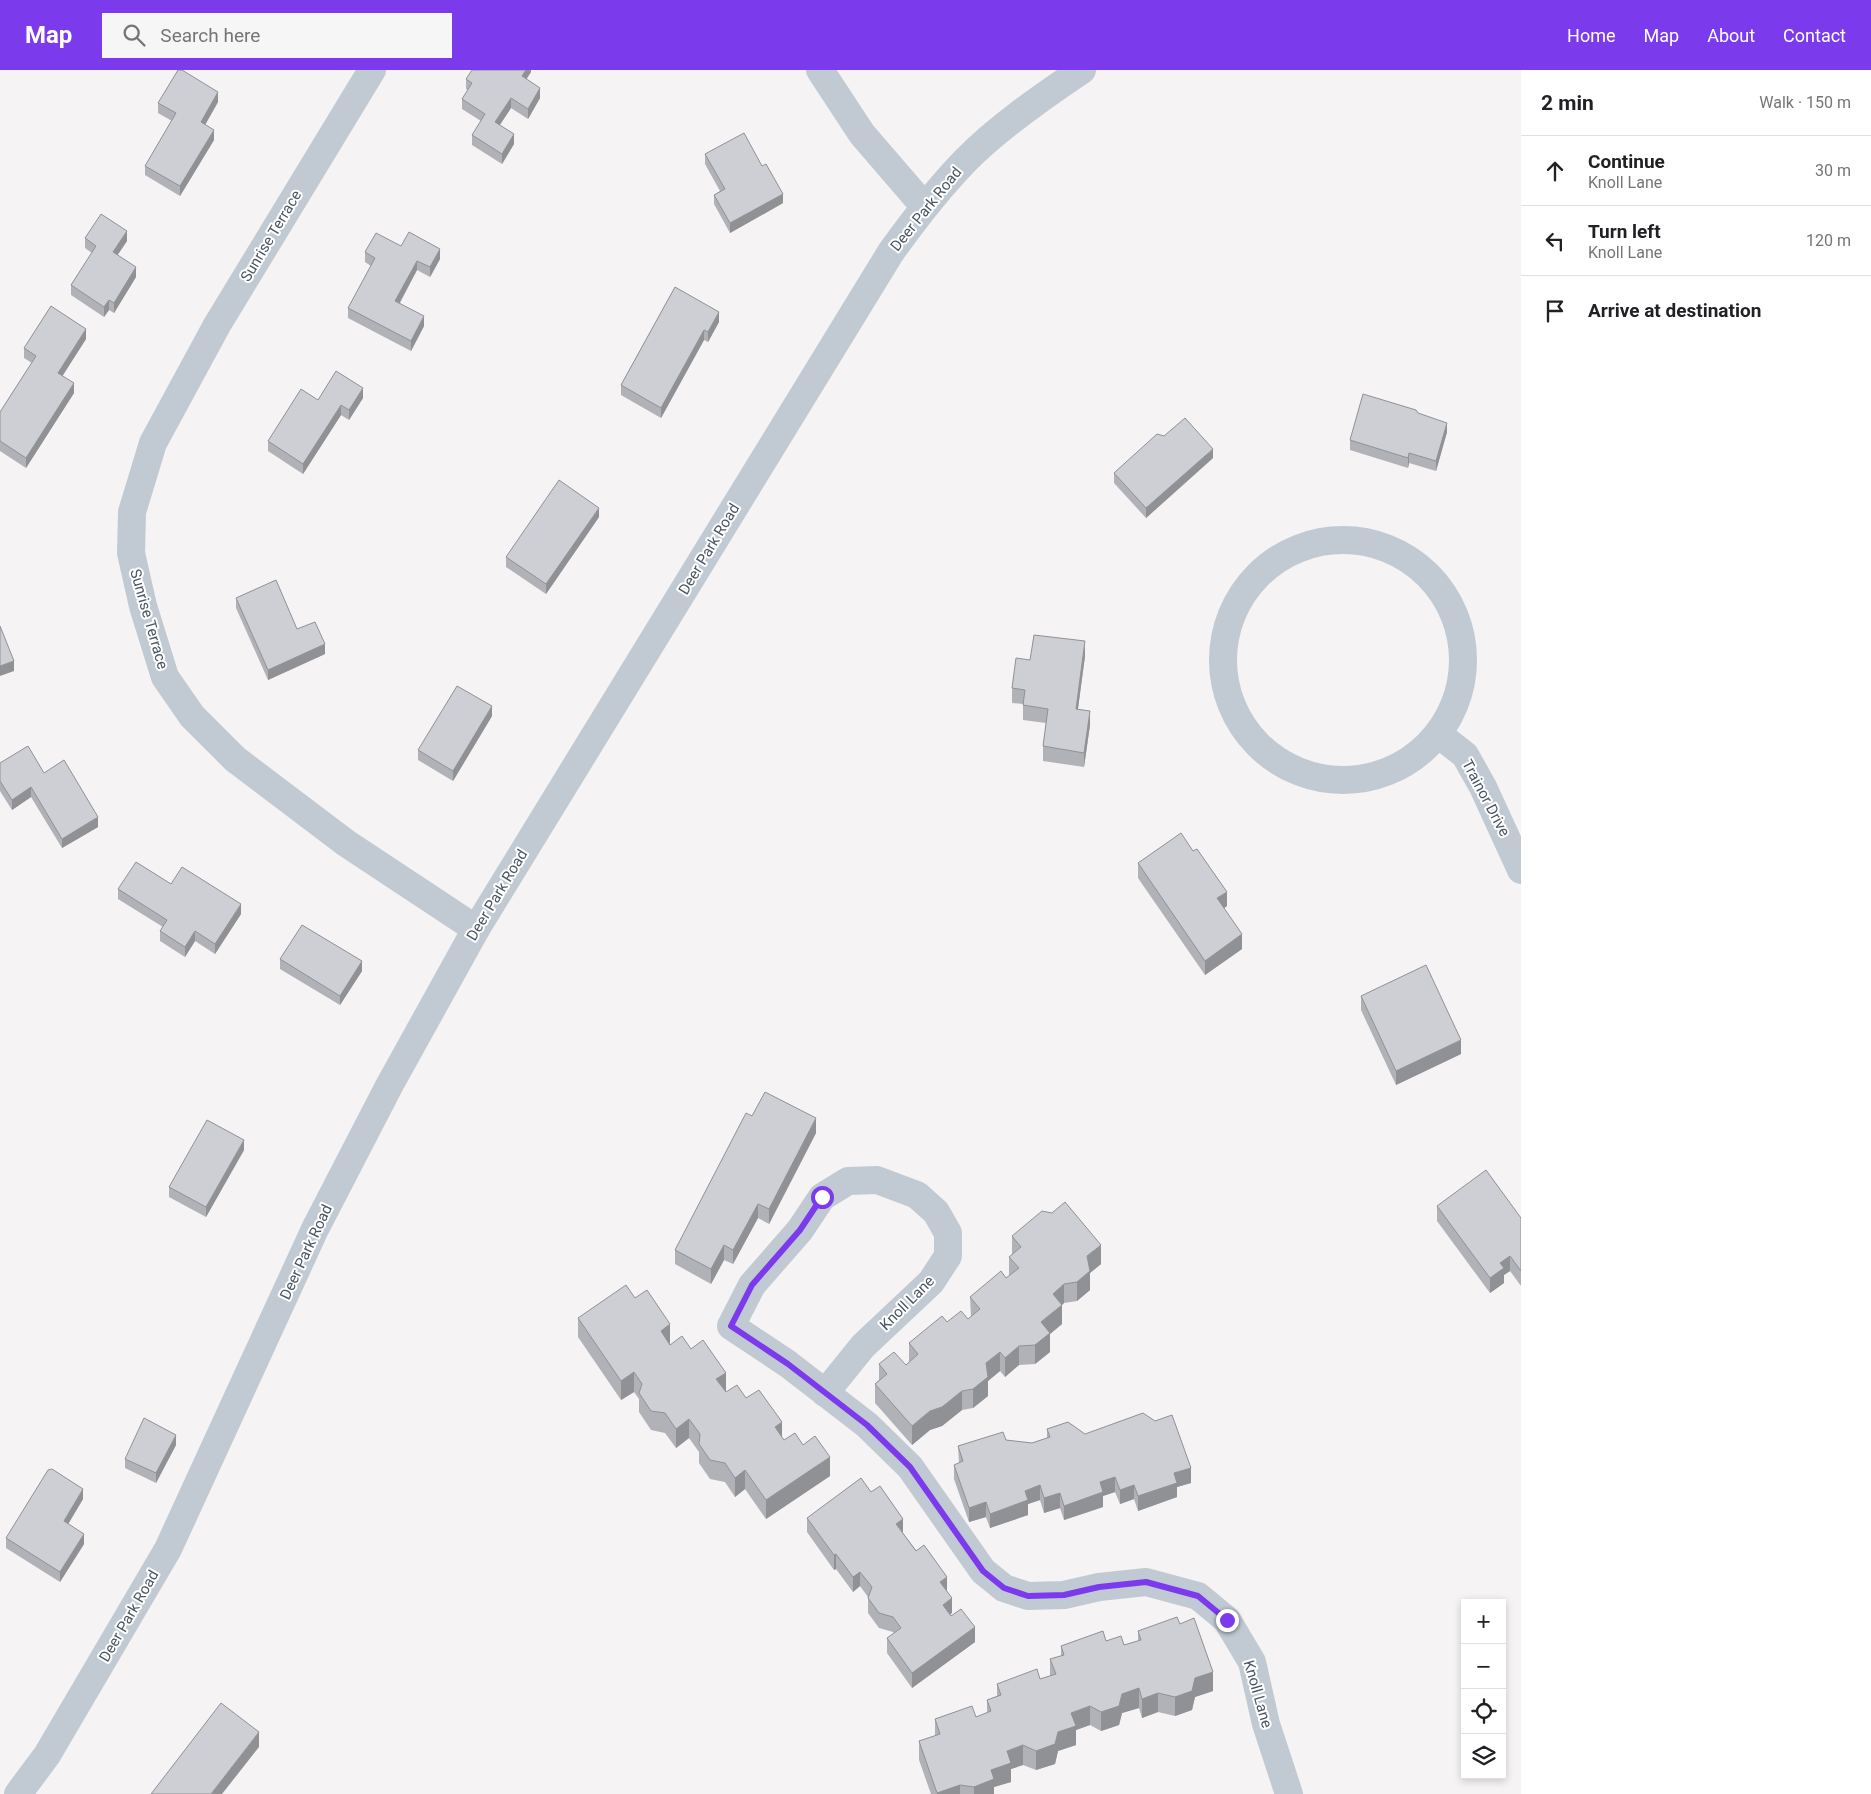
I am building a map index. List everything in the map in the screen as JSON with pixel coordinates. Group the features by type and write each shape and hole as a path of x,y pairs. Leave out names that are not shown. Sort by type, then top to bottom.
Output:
{"street":[{"name":"Sunrise Terrace","path":"372,70 216,325 153,443 132,512 131,552 143,606 165,677 192,716 235,759 346,844 476,929"},
{"path":"820,70 862,134 924,206"},
{"name":"Deer Park Road","path":"18,1794 47,1755 168,1549 315,1230 389,1086 476,929 891,252 924,206 965,161 1010,122 1082,70"},
{"path":"1342,539 1381,544 1416,562 1442,590 1459,624 1465,663 1457,701 1438,734 1414,757 1385,773 1353,780 1320,778 1288,767 1261,748 1240,722 1234,709 1227,692 1222,660 1227,627 1243,592 1270,564 1304,545 1342,539"},
{"name":"Trainor Drive","path":"1438,734 1464,755 1483,786 1521,870"},
{"name":"Knoll Lane","path":"825,1393 863,1346 931,1282 948,1256 948,1233 936,1212 917,1195 877,1180 848,1181 822,1197 800,1230 752,1285 731,1326 788,1364 825,1393 867,1425 910,1467 983,1571 1004,1588 1028,1596 1064,1595 1099,1587 1146,1582 1198,1596 1227,1620 1252,1662 1266,1724 1289,1794"}],"building":[{"path":"178,70 182,70 218,92 201,122 214,130 180,186 145,166 176,113 158,103"},
{"path":"472,70 526,70 522,76 540,88 528,109 511,98 495,122 514,134 502,154 472,135 485,114 462,99 472,83 466,79"},
{"path":"744,133 762,166 766,164 783,194 730,223 714,195 725,189 705,154"},
{"path":"101,214 127,231 113,252 136,267 114,303 109,300 104,307 71,285 96,246 85,238"},
{"path":"409,232 440,249 430,267 417,261 395,301 424,316 411,341 348,308 375,258 365,252 376,233 401,246"},
{"path":"675,287 719,312 708,332 704,330 661,408 621,385"},
{"path":"51,306 86,329 58,373 74,383 26,458 0,441 0,412 36,356 24,348"},
{"path":"336,371 363,388 349,410 341,405 303,464 268,441 301,389 318,400"},
{"path":"1363,394 1416,410 1418,413 1447,423 1436,461 1409,453 1408,458 1350,440"},
{"path":"1185,418 1213,449 1146,508 1114,473 1157,434 1164,436"},
{"path":"559,480 599,508 546,584 506,557"},
{"path":"276,580 297,629 315,622 325,644 268,670 236,598"},
{"path":"0,626 14,661 0,666"},
{"path":"1034,635 1085,641 1076,709 1090,711 1084,753 1043,746 1048,709 1023,705 1025,690 1012,688 1016,658 1030,660"},
{"path":"457,686 492,706 453,771 418,750"},
{"path":"28,746 44,773 64,760 98,817 62,839 31,787 12,800 0,781 0,763"},
{"path":"1181,833 1193,851 1197,849 1227,892 1217,898 1242,934 1205,961 1138,863"},
{"path":"136,862 171,884 182,867 241,904 215,944 195,931 185,947 160,931 167,920 118,889"},
{"path":"302,925 362,961 340,996 280,959"},
{"path":"1426,965 1461,1040 1396,1071 1361,996"},
{"path":"765,1092 816,1118 769,1209 758,1204 733,1250 724,1245 711,1269 675,1250 746,1113 752,1116"},
{"path":"207,1120 244,1140 206,1207 169,1187"},
{"path":"1486,1170 1521,1218 1521,1271 1510,1256 1500,1263 1504,1268 1490,1278 1437,1206"},
{"path":"1065,1202 1101,1245 1087,1256 1090,1271 1077,1282 1064,1284 1053,1294 1062,1305 1041,1322 1050,1333 1035,1345 1019,1346 1005,1358 1000,1352 986,1363 988,1377 973,1389 962,1391 942,1407 930,1411 912,1426 875,1384 887,1374 879,1364 894,1352 906,1365 918,1354 909,1343 942,1316 947,1322 961,1311 968,1319 980,1309 970,1297 1001,1271 1006,1278 1019,1268 1009,1257 1021,1247 1012,1236 1042,1211 1052,1213"},
{"path":"626,1285 635,1298 647,1290 670,1324 661,1331 670,1345 682,1336 691,1349 703,1340 726,1373 716,1379 726,1392 737,1385 746,1398 759,1390 782,1422 775,1427 784,1440 795,1433 803,1445 815,1436 830,1457 766,1500 745,1470 735,1478 725,1463 710,1460 699,1444 700,1434 689,1419 676,1429 665,1413 651,1411 639,1393 642,1384 634,1372 621,1381 578,1318"},
{"path":"1143,1413 1155,1421 1172,1415 1191,1468 1174,1473 1177,1483 1138,1496 1134,1485 1120,1490 1115,1477 1100,1482 1103,1492 1064,1506 1060,1493 1044,1498 1040,1485 1025,1491 1028,1500 990,1514 986,1502 969,1508 954,1465 963,1461 958,1446 1003,1432 1006,1440 1032,1443 1050,1437 1047,1429 1068,1422 1085,1434"},
{"path":"144,1418 176,1435 156,1473 125,1459"},
{"path":"52,1469 83,1489 64,1521 84,1534 60,1572 6,1538 48,1470"},
{"path":"861,1478 871,1492 880,1486 903,1519 896,1524 916,1551 924,1545 947,1577 940,1582 952,1598 943,1605 951,1616 961,1609 975,1627 912,1673 887,1638 901,1628 893,1617 879,1613 868,1598 872,1587 860,1572 853,1577 807,1518"},
{"path":"1177,1617 1180,1624 1194,1618 1213,1672 1195,1678 1192,1691 1175,1697 1158,1693 1142,1699 1139,1688 1122,1694 1119,1706 1101,1712 1090,1706 1071,1713 1076,1726 1058,1732 1055,1744 1036,1751 1023,1745 1007,1751 1011,1763 991,1770 994,1779 974,1787 960,1785 937,1793 919,1741 940,1734 935,1719 972,1706 976,1717 991,1711 987,1700 1001,1695 997,1684 1037,1669 1040,1679 1056,1674 1050,1659 1064,1655 1061,1646 1103,1631 1106,1641 1121,1636 1124,1645 1141,1640 1138,1631"},
{"path":"221,1703 259,1732 211,1794 151,1794"}],"route":[{"path":"822,1197 800,1230 752,1285 731,1326 788,1364 867,1425 910,1467 983,1571 1004,1588 1028,1596 1064,1595 1099,1587 1146,1582 1198,1596 1227,1620"}]}
